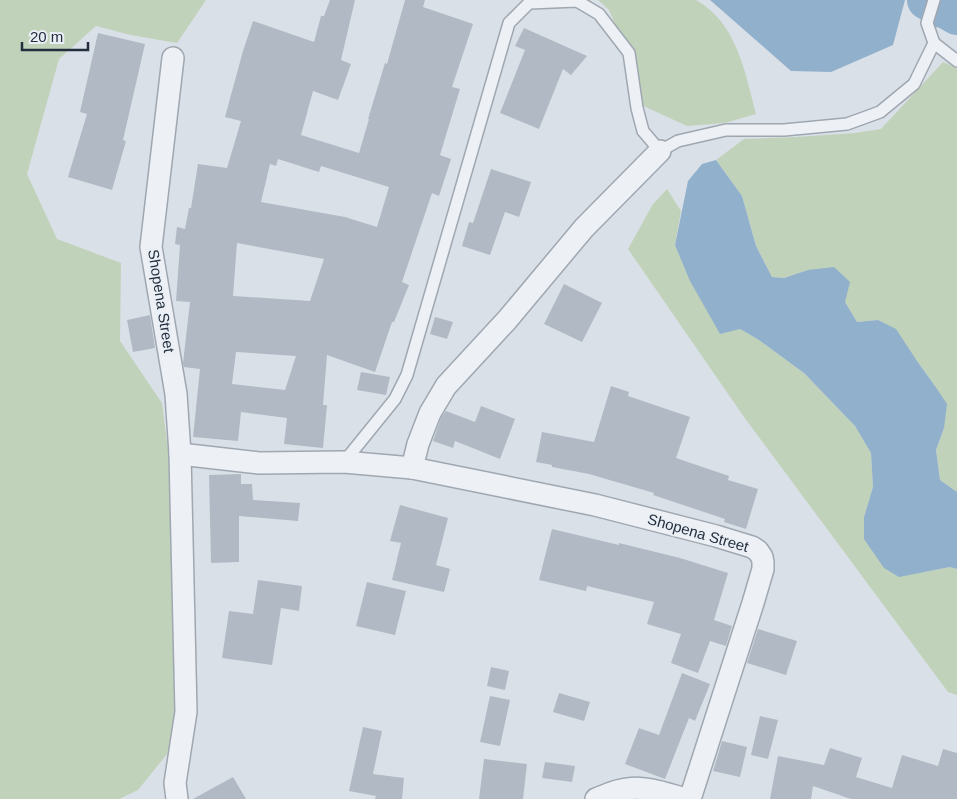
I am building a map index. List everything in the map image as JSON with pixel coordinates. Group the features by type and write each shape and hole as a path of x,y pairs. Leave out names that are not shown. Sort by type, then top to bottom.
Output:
{"street":[{"name":"Shopena Street","path":"173,58 152,247 176,394 180,454 186,712 175,784 177,799"},
{"path":"412,468 418,444 430,413 446,386 507,320 584,228 660,151"},
{"name":"Shopena Street","path":"180,454 259,462 344,462 412,468 595,505 716,536 752,547 758,551 762,557 763,569 758,582 754,603 690,799"},
{"path":"596,799 628,788 640,788 686,799"}],"lane":[{"path":"934,0 927,23 934,43 957,61"},
{"path":"344,462 394,399 407,375 509,23 529,3 577,1 599,14 629,53 642,131 660,151 678,140 726,130 784,130 848,124 880,112 914,84 934,43"}],"green space":[{"path":"0,0 206,0 177,43 131,35 96,26 59,59 27,174 57,239 121,263 120,341 162,403 174,497 181,708 167,754 138,790 119,799 0,799"},
{"path":"598,0 696,0 710,10 730,35 737,50 756,114 725,123 687,126 639,104 631,61 609,10"},
{"path":"943,62 957,68 957,492 940,480 936,450 944,428 935,386 917,361 878,320 857,322 845,302 808,270 784,278 772,277 756,246 742,196 716,160 744,139 855,133 881,129"},
{"path":"667,189 681,211 675,245 740,329 759,340 804,373 855,426 871,453 873,487 864,517 925,572 950,567 957,569 957,695 948,692 744,417 628,249 653,204"}],"water":[{"path":"710,0 905,0 893,45 831,72 791,71"},
{"path":"941,0 957,0 957,29 934,27"},
{"path":"716,160 742,196 756,246 772,277 784,278 808,270 834,267 850,282 845,302 857,322 878,320 896,329 947,404 944,428 936,450 940,480 957,492 957,569 950,567 899,577 884,568 864,539 864,517 873,487 871,453 855,426 804,373 759,340 740,329 720,334 690,281 675,245 688,181 702,164"}],"building":[{"path":"330,0 355,0 341,60 351,64 338,100 313,91 301,135 359,153 405,0 425,0 423,7 473,24 452,87 460,89 440,155 451,159 439,196 432,193 402,282 409,285 394,322 392,322 375,372 327,355 323,405 327,405 323,448 284,444 287,418 241,412 238,441 193,437 200,369 184,367 183,363 190,302 176,301 180,245 175,244 177,227 185,229 189,208 191,208 198,164 227,168 241,121 225,117 253,21 314,42 321,16 324,16","holes":["278,159 319,172 321,166 389,187 377,227 345,217 261,202 270,164 276,166","237,243 324,259 310,301 233,296","236,352 296,356 285,390 232,384"]},
{"path":"524,28 587,56 571,75 563,69 539,129 500,113 525,50 515,46"},
{"path":"98,33 145,44 123,140 126,141 112,190 68,177 87,114 80,112"},
{"path":"491,169 531,182 519,217 505,212 490,255 462,246 469,222 473,223"},
{"path":"564,284 602,303 582,342 544,324"},
{"path":"150,315 155,348 133,352 127,320"},
{"path":"435,317 453,322 447,339 430,334"},
{"path":"361,372 390,377 386,395 357,390"},
{"path":"611,386 629,392 628,396 690,417 676,458 729,476 728,480 758,489 746,529 724,522 725,519 653,495 654,493 589,474 536,462 542,432 594,442"},
{"path":"481,406 515,419 500,459 455,441 453,448 433,441 441,418 446,411 475,422"},
{"path":"241,474 241,484 252,484 253,500 300,503 298,521 239,516 239,562 211,563 209,475"},
{"path":"400,505 448,518 436,565 450,569 444,592 392,580 401,543 390,541"},
{"path":"552,529 680,558 728,573 714,620 732,626 726,646 710,641 698,673 671,663 681,634 647,624 654,602 587,586 586,591 539,580"},
{"path":"258,580 302,586 299,611 281,608 272,665 222,658 229,611 253,614"},
{"path":"367,582 406,591 395,635 356,626"},
{"path":"758,629 797,641 786,675 747,663"},
{"path":"491,667 509,671 505,690 487,686"},
{"path":"682,673 710,684 695,721 689,718 665,779 625,764 639,728 659,735"},
{"path":"559,693 590,702 584,721 553,712"},
{"path":"490,696 510,700 500,746 480,742"},
{"path":"760,716 778,720 768,759 751,755"},
{"path":"363,727 382,731 373,774 404,778 402,799 375,799 376,796 349,791"},
{"path":"722,741 747,747 740,777 713,771"},
{"path":"830,748 862,758 856,777 892,788 902,755 938,766 943,749 957,753 957,799 851,799 813,786 811,799 770,799 778,756 824,765"},
{"path":"484,759 527,764 523,799 479,799"},
{"path":"545,762 575,766 572,782 542,778"},
{"path":"233,777 246,799 193,799"}],"waterway":[{"path":"927,0 957,15"}]}
